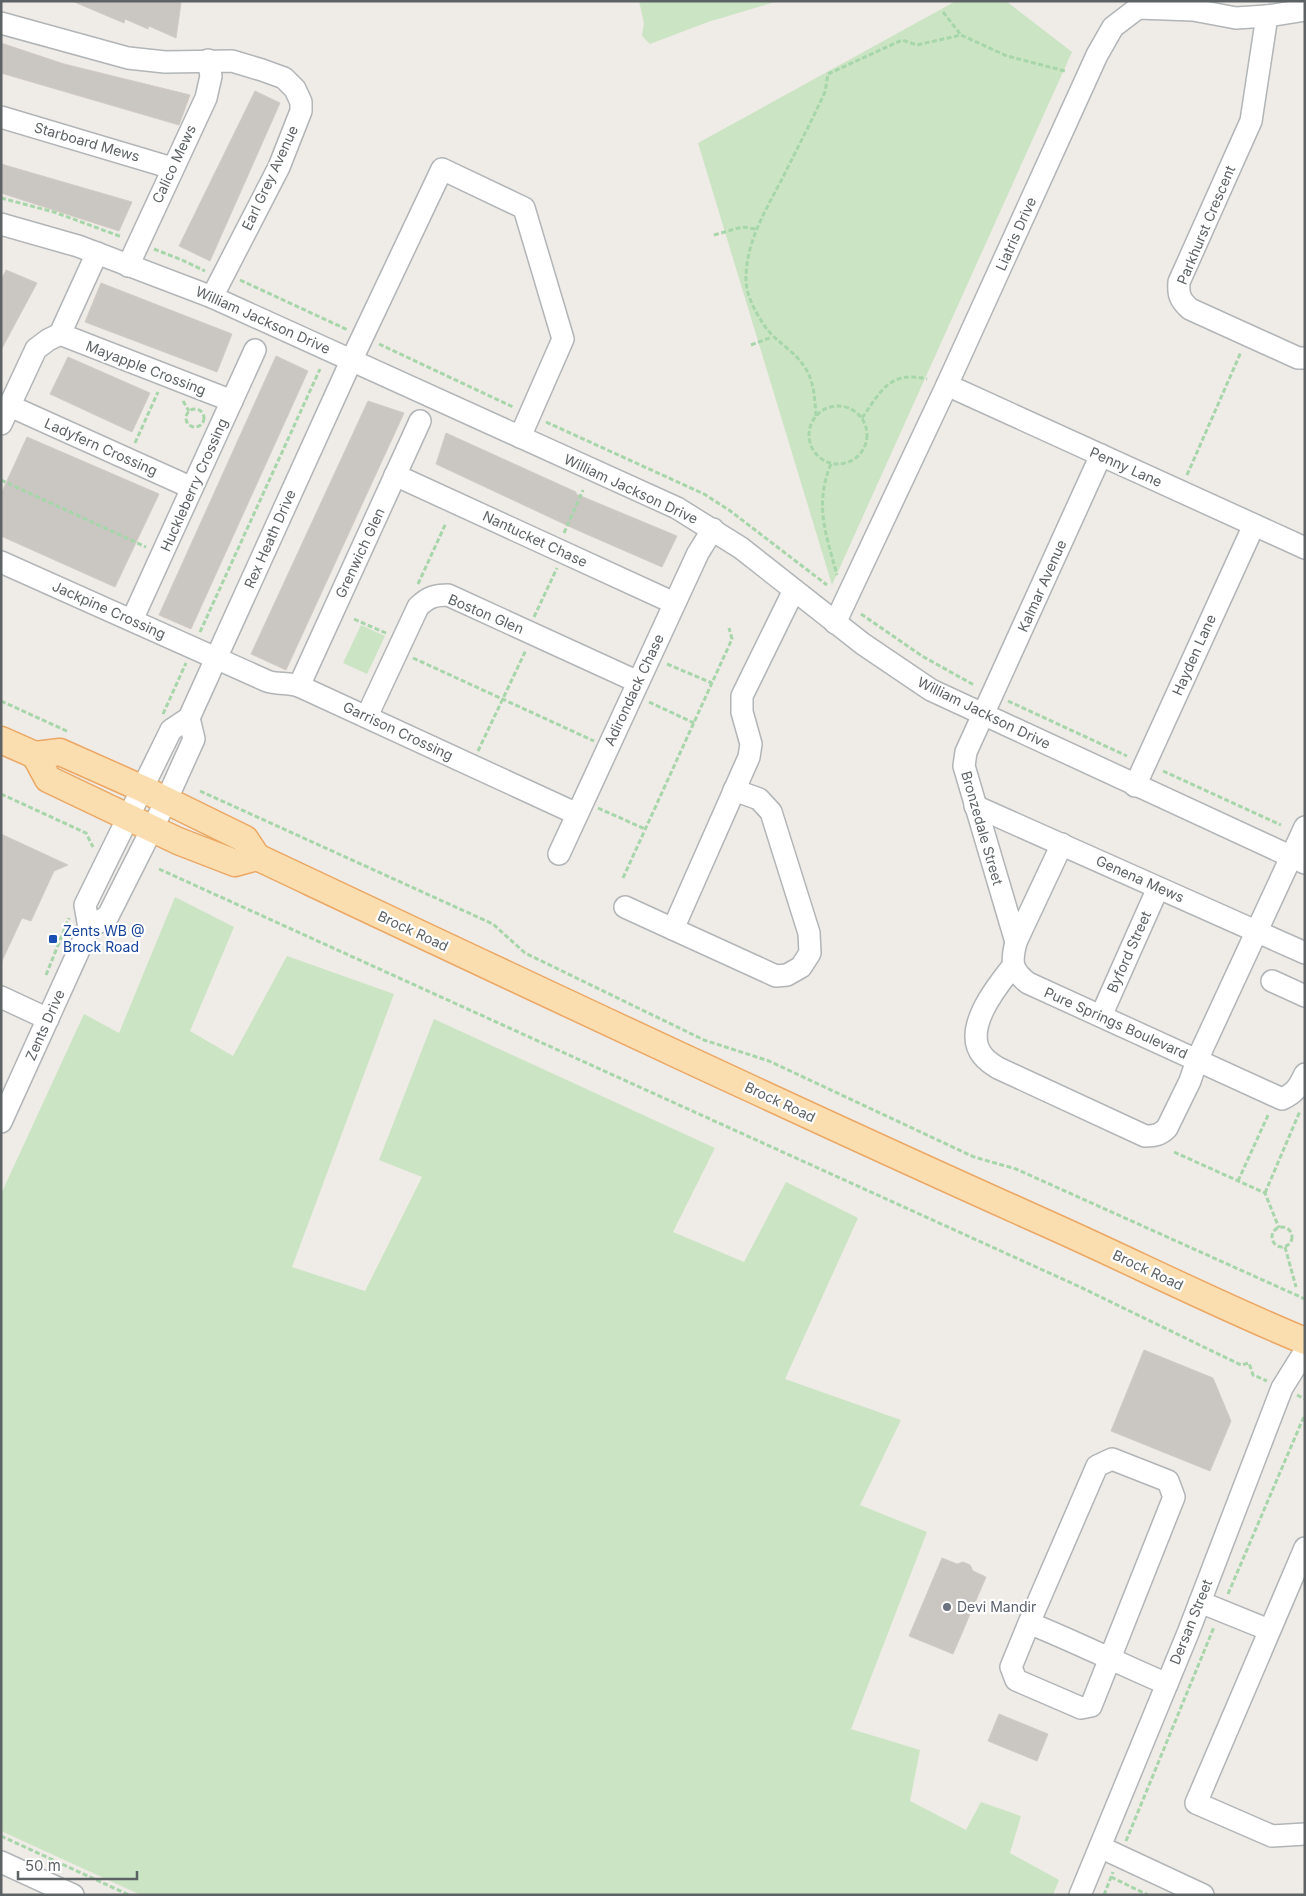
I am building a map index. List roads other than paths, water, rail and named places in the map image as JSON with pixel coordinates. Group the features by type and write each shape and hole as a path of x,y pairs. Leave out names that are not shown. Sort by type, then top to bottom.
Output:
{"main road":[{"path":"1,740 35,755 48,779 128,818 235,863 257,857"},
{"name":"Brock Road","path":"35,755 60,752 143,789 245,839 257,857 867,1142 1099,1247 1265,1325 1305,1341"}],"street":[{"name":"Liatris Drive","path":"835,623 937,382 1113,27 1138,8 1193,10 1236,18 1267,16 1305,10"},
{"name":"Parkhurst Crescent","path":"1267,16 1251,121 1179,282 1178,293 1190,309 1298,358 1305,358"},
{"name":"Earl Grey Avenue","path":"1,23 128,58 166,62 232,61 284,78 294,89 301,102 301,111 278,167 212,297"},
{"name":"Calico Mews","path":"128,266 206,98 211,76 208,60"},
{"name":"Starboard Mews","path":"1,117 172,168"},
{"name":"Rex Heath Drive","path":"143,789 171,730 189,718 352,359 442,169 524,208 563,339 520,437"},
{"name":"William Jackson Drive","path":"1,224 41,234 97,253 212,297 677,508 741,548 863,644 931,690 1297,860"},
{"path":"5,415 36,349 60,334 97,253"},
{"name":"Mayapple Crossing","path":"60,334 232,401"},
{"name":"Huckleberry Crossing","path":"132,620 256,350"},
{"name":"Penny Lane","path":"937,382 1305,548"},
{"name":"Ladyfern Crossing","path":"5,415 192,488"},
{"name":"Grenwich Glen","path":"299,686 420,421"},
{"name":"Kalmar Avenue","path":"984,716 1101,455"},
{"name":"Nantucket Chase","path":"396,475 674,604"},
{"name":"Hayden Lane","path":"1135,786 1254,525"},
{"name":"Adirondack Chase","path":"559,854 585,810 608,747 640,690 674,604 698,553 713,529"},
{"name":"Jackpine Crossing","path":"1,562 216,658"},
{"path":"672,929 749,757 751,744 742,712 742,696 794,590"},
{"name":"Boston Glen","path":"367,716 418,607 426,599 436,595 448,595 640,690"},
{"name":"Garrison Crossing","path":"216,658 275,684 292,683 472,765 585,810"},
{"name":"Bronzedale Street","path":"984,716 966,752 964,766 1016,942"},
{"path":"143,789 85,906 89,928 108,916 153,829 194,739 189,718"},
{"path":"625,907 776,976 787,975 800,966 810,953 809,933 771,812 759,799 734,790"},
{"name":"Genena Mews","path":"975,806 1305,953"},
{"name":"Pure Springs Boulevard","path":"1013,966 1019,976 1028,983 1197,1060 1256,931 1297,860 1305,827"},
{"path":"1062,844 1016,942 1013,966 993,991 980,1018 977,1028 978,1047 982,1055 998,1068 1145,1136 1162,1134 1167,1128 1190,1080 1197,1060 1282,1099 1292,1094 1299,1087 1305,1074"},
{"name":"Byford Street","path":"1100,1016 1158,888"},
{"name":"Zents Drive","path":"1,1122 89,928"},
{"path":"1272,982 1305,996"},
{"path":"1,997 48,1020"},
{"name":"Dersan Street","path":"1080,1895 1200,1602 1282,1388 1305,1351"},
{"path":"1112,1459 1168,1481 1174,1497 1091,1706 1081,1708 1016,1680 1010,1667 1029,1623 1097,1466 1112,1459"},
{"path":"1305,1548 1196,1803 1272,1836 1305,1834"},
{"path":"1200,1602 1269,1630"},
{"path":"1029,1623 1167,1684"},
{"path":"1100,1847 1202,1895"},
{"path":"1,1862 45,1889 73,1895"}],"place":[{"name":"Zents WB @ Brock Road","path":"53,939"},
{"name":"Devi Mandir","path":"947,1607"}]}
